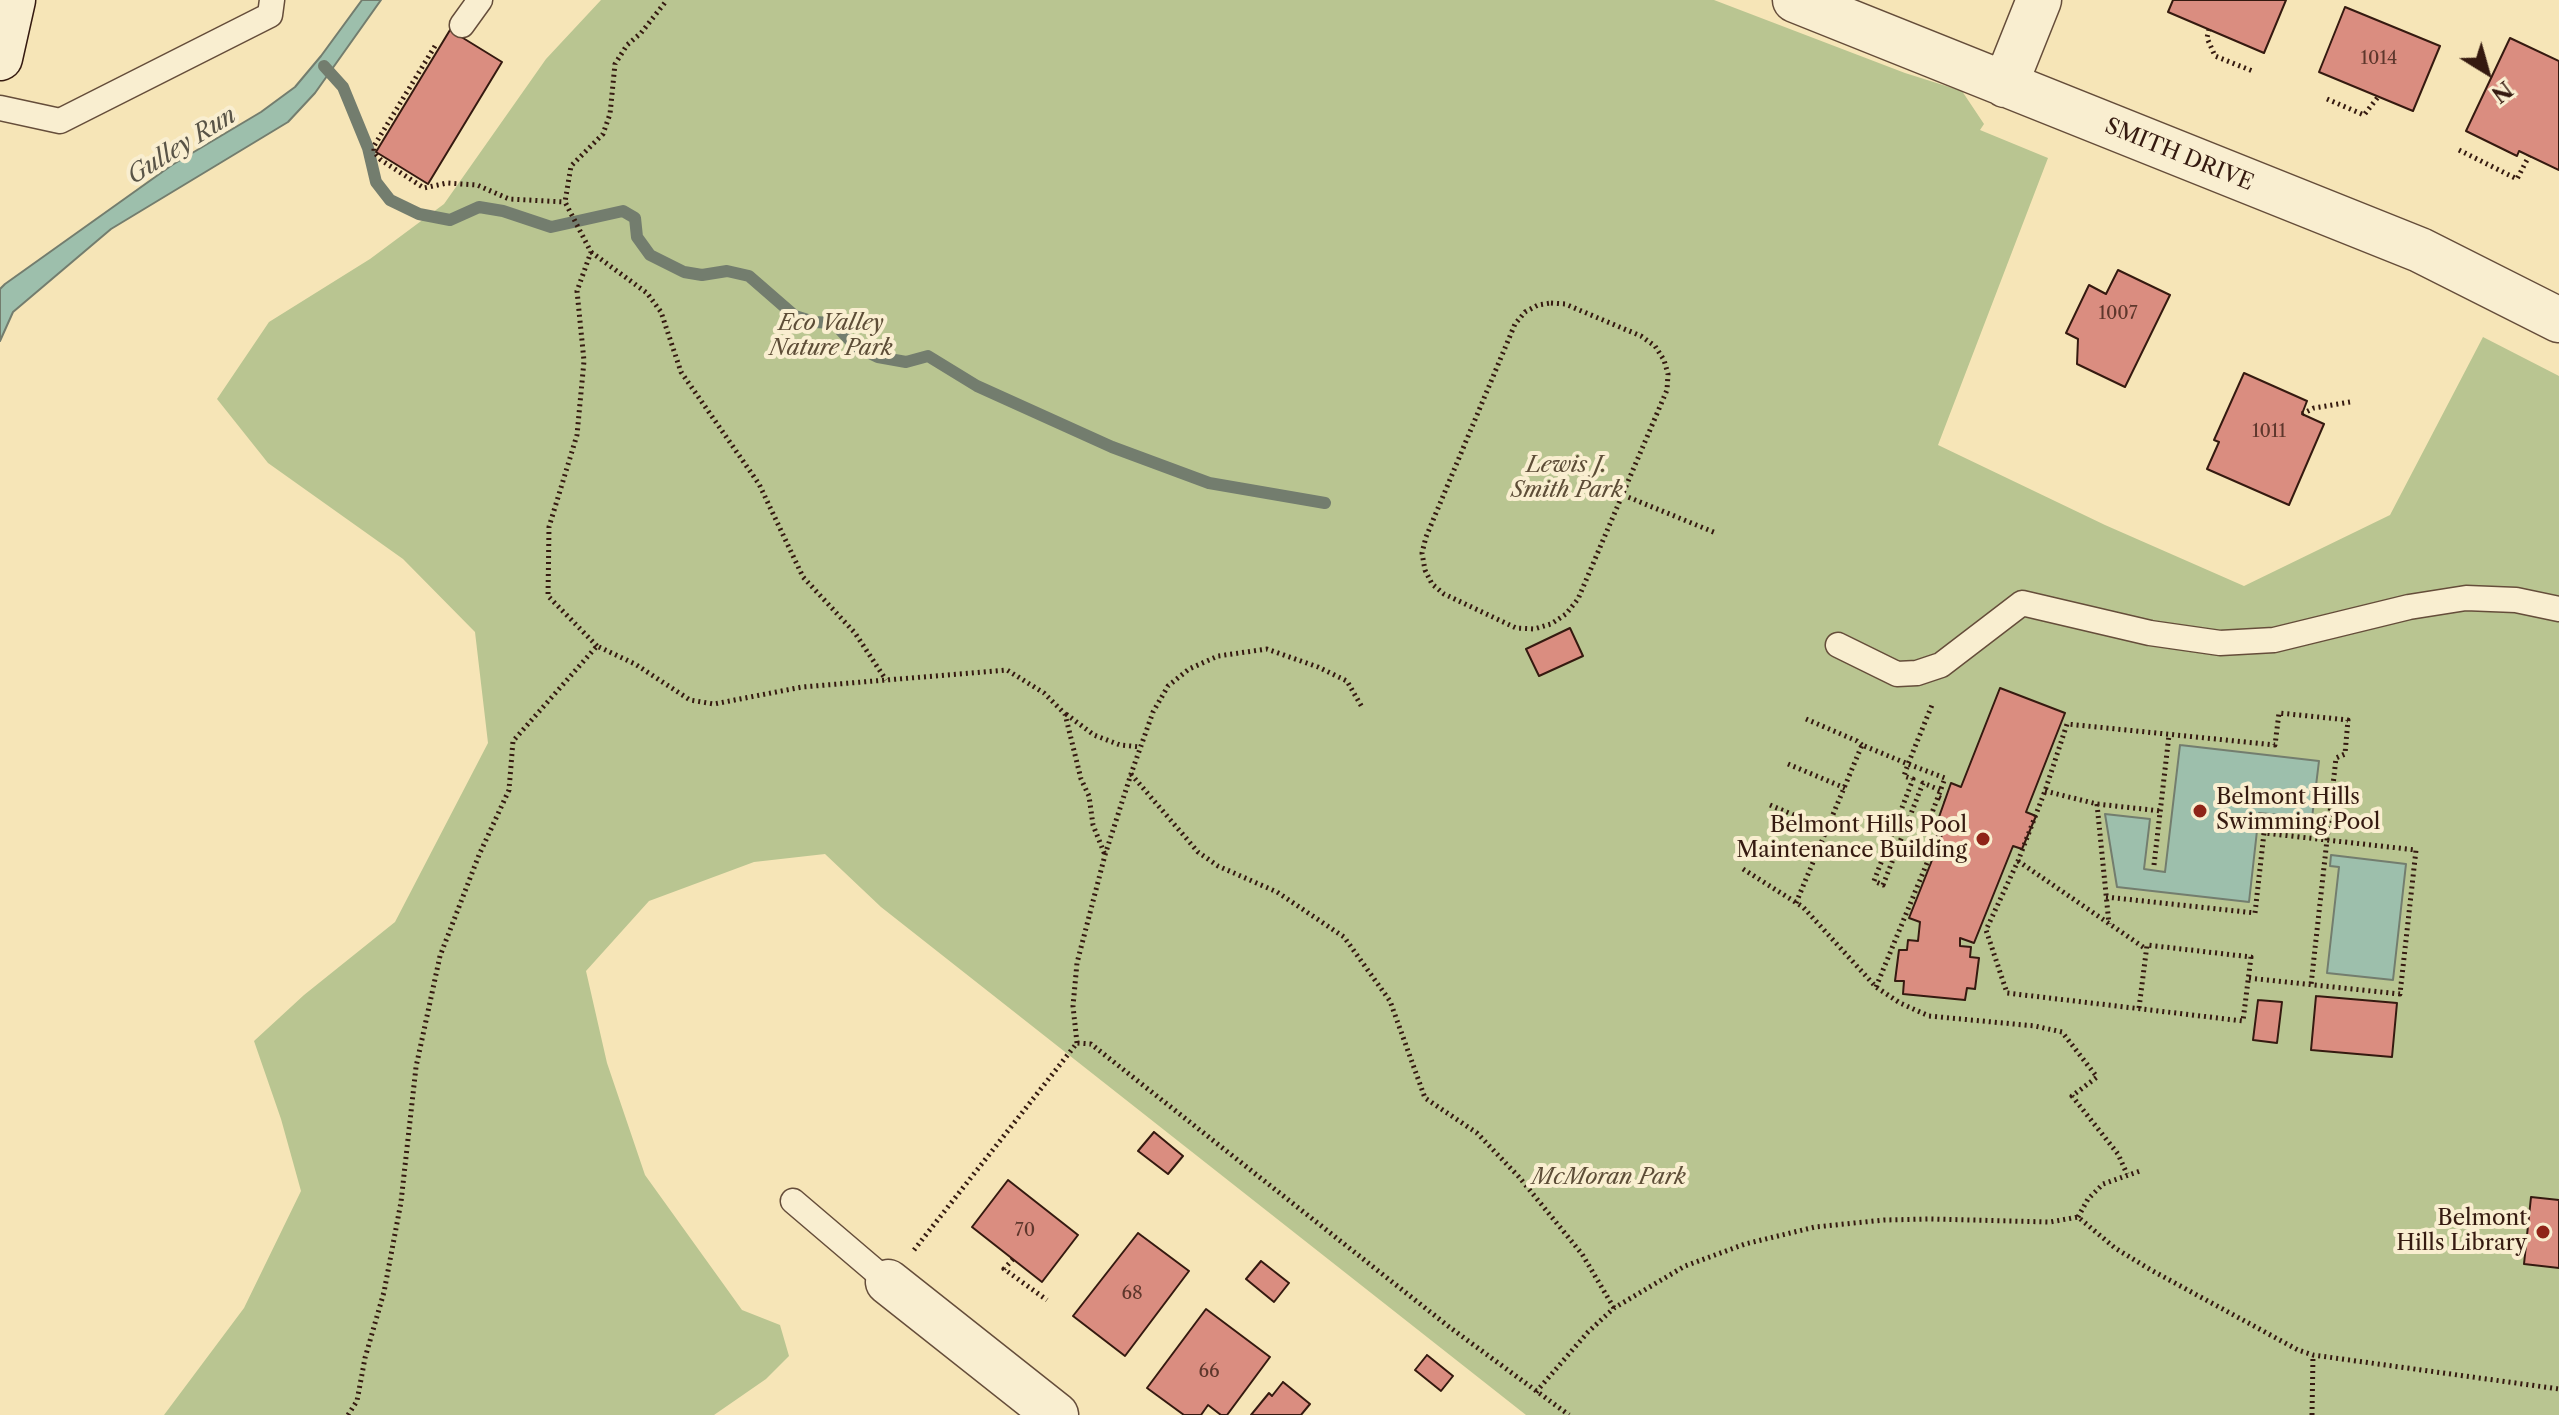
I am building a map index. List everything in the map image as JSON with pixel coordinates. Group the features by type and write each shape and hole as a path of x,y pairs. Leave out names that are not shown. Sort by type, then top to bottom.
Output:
{"street":[{"path":"0,58 13,0"},
{"name":"SMITH DRIVE","path":"1795,0 2420,250 2559,320"},
{"path":"2005,85 2039,0"},
{"path":"888,1282 1056,1415"}],"lane":[{"path":"0,108 60,121 270,15 272,0"},
{"path":"462,25 480,0"},
{"path":"1838,645 1897,674 1917,673 1941,665 2022,603 2150,633 2220,643 2274,640 2409,607 2466,598 2516,600 2559,609"},
{"path":"793,1201 888,1282"}],"path":[{"path":"667,0 641,33 627,45 615,64 610,114 603,134 571,166 565,202 591,252 647,293 661,312 681,372 759,484 803,577 855,633 886,680"},
{"path":"462,25 446,28 374,146 374,152 381,160 424,188 447,183 477,185 509,199 565,202"},
{"path":"2209,29 2207,38 2215,56 2255,72"},
{"path":"2327,99 2364,115 2378,97"},
{"path":"2459,150 2517,179 2529,156"},
{"path":"591,252 577,291 584,361 577,435 549,527 548,596 597,646 616,653 690,700 714,704 802,687 1007,670 1044,693 1065,714 1094,735 1120,745 1141,747"},
{"path":"1565,304 1641,336 1655,346 1664,360 1668,374 1667,390 1623,495 1578,599 1566,614 1551,624 1534,629 1516,628 1444,594 1432,584 1425,570 1422,553 1426,537 1515,324 1525,312 1538,305 1565,304"},
{"path":"2302,414 2314,408 2350,402"},
{"path":"1623,495 1716,533"},
{"path":"348,1415 357,1401 365,1358 384,1292 401,1202 416,1067 440,956 479,855 509,790 513,741 597,646"},
{"path":"888,1282 1077,1043 1073,1006 1077,963 1105,855 1153,712 1176,677 1228,654 1267,649 1347,681 1363,709"},
{"path":"1932,704 1904,776 1913,779 1874,881 1883,885 1923,783 1945,800"},
{"path":"2139,1008 2147,945 2251,957 2243,1021 2007,993 1986,930 2018,861 2067,724 2275,745 2279,713 2348,720 2345,754 2336,758 2311,985"},
{"path":"1065,714 1081,779 1089,796 1093,825 1105,855"},
{"path":"1806,719 1945,778 1930,818 1943,824 1876,987"},
{"path":"2154,865 2169,734"},
{"path":"1796,903 1862,745"},
{"path":"1788,764 1845,788"},
{"path":"1131,774 1198,852 1218,866 1277,892 1344,937 1390,1001 1425,1098 1477,1133 1519,1177 1582,1254 1614,1308"},
{"path":"2045,791 2097,804 2161,811"},
{"path":"2097,804 2109,924"},
{"path":"1770,805 1827,829"},
{"path":"2106,897 2255,913 2264,833 2416,850 2400,994 2248,978"},
{"path":"2018,861 2146,949"},
{"path":"1743,869 1803,907 1876,987 1900,1003 1929,1016 2035,1026 2062,1032 2097,1077 2072,1096 2118,1154 2127,1174"},
{"path":"1077,1043 1091,1044 1448,1326 1569,1415"},
{"path":"2078,1217 2088,1199 2103,1184 2140,1171"},
{"path":"1536,1392 1588,1332 1614,1308 1685,1266 1745,1244 1815,1227 1931,1219 2050,1222 2078,1217"},
{"path":"2078,1217 2115,1248 2151,1270 2298,1350 2313,1355 2559,1389"},
{"path":"1013,1259 1004,1269 1047,1300"},
{"path":"2312,1415 2313,1355"}],"green space":[{"path":"601,0 1714,0 1905,73 1962,91 1984,124 1980,130 2048,158 1938,445 2105,525 2244,586 2390,515 2483,337 2559,376 2559,1415 1526,1415 881,907 825,854 754,862 649,901 586,971 607,1063 645,1175 742,1310 780,1325 789,1356 766,1379 714,1415 164,1415 244,1308 301,1191 281,1119 254,1041 304,995 395,922 488,743 475,632 403,559 268,463 217,399 269,322 370,259 444,204 546,59"}],"shaded area":[{"path":"362,0 381,0 315,93 288,122 111,229 13,312 0,341 0,289 5,284 172,165 261,112 295,87"},
{"path":"2180,745 2319,761 2312,818 2259,813 2249,902 2117,887 2105,814 2150,819 2144,869 2165,872"},
{"path":"2331,855 2406,864 2393,980 2327,973 2339,867 2330,866"}],"building":[{"path":"2173,0 2286,0 2264,53 2168,12"},
{"path":"2345,7 2440,46 2413,111 2319,72"},
{"path":"450,30 502,62 428,184 376,152"},
{"path":"2510,38 2559,61 2559,170 2519,151 2517,156 2466,131"},
{"path":"2118,270 2170,295 2125,387 2077,364 2078,339 2066,333 2089,285 2106,294"},
{"path":"2244,373 2307,401 2302,414 2324,424 2289,505 2207,469 2219,442 2214,440"},
{"path":"1570,628 1583,656 1539,676 1526,649"},
{"name":"Belmont Hills Pool Maintenance Building","path":"2000,688 2065,713 2026,812 2036,816 2022,849 2013,846 1974,943 1960,938 1960,946 1971,947 1970,957 1979,958 1975,989 1967,988 1965,1000 1903,994 1904,981 1895,981 1899,950 1907,950 1908,940 1918,941 1920,922 1909,918 1948,820 1939,817 1951,783 1961,787"},
{"path":"2316,996 2397,1003 2392,1057 2311,1050"},
{"path":"2258,1000 2282,1002 2277,1043 2253,1040"},
{"path":"1154,1132 1183,1156 1168,1174 1138,1151"},
{"path":"1008,1180 1078,1235 1042,1282 972,1227"},
{"name":"Belmont Hills Library","path":"2531,1197 2559,1200 2559,1268 2524,1264"},
{"path":"1138,1233 1189,1271 1125,1356 1073,1316"},
{"path":"1261,1261 1289,1283 1274,1302 1246,1279"},
{"path":"1206,1309 1270,1357 1227,1415 1221,1415 1208,1405 1201,1415 1184,1415 1147,1388"},
{"path":"1427,1355 1453,1376 1441,1391 1415,1370"},
{"path":"1283,1382 1310,1404 1301,1415 1251,1415 1269,1393 1272,1396"}],"waterway":[{"path":"324,66 343,87 368,148 376,182 390,200 419,214 450,220 479,207 503,211 551,227 623,211 635,218 637,237 650,255 684,272 702,275 727,271 749,276 795,316 814,322 834,323 855,346 878,357 906,362 928,356 977,386 1112,447 1209,483 1325,503"}],"place":[{"name":"Belmont Hills Swimming Pool","path":"2200,811"},
{"name":"Belmont Hills Pool Maintenance Building","path":"1983,839"},
{"name":"Belmont Hills Library","path":"2543,1232"}],"water label":[{"name":"Gulley Run","path":"182,146"}],"park label":[{"name":"Eco Valley Nature Park","path":"831,336"},
{"name":"Lewis J. Smith Park","path":"1567,478"},
{"name":"McMoran Park","path":"1609,1178"}]}
